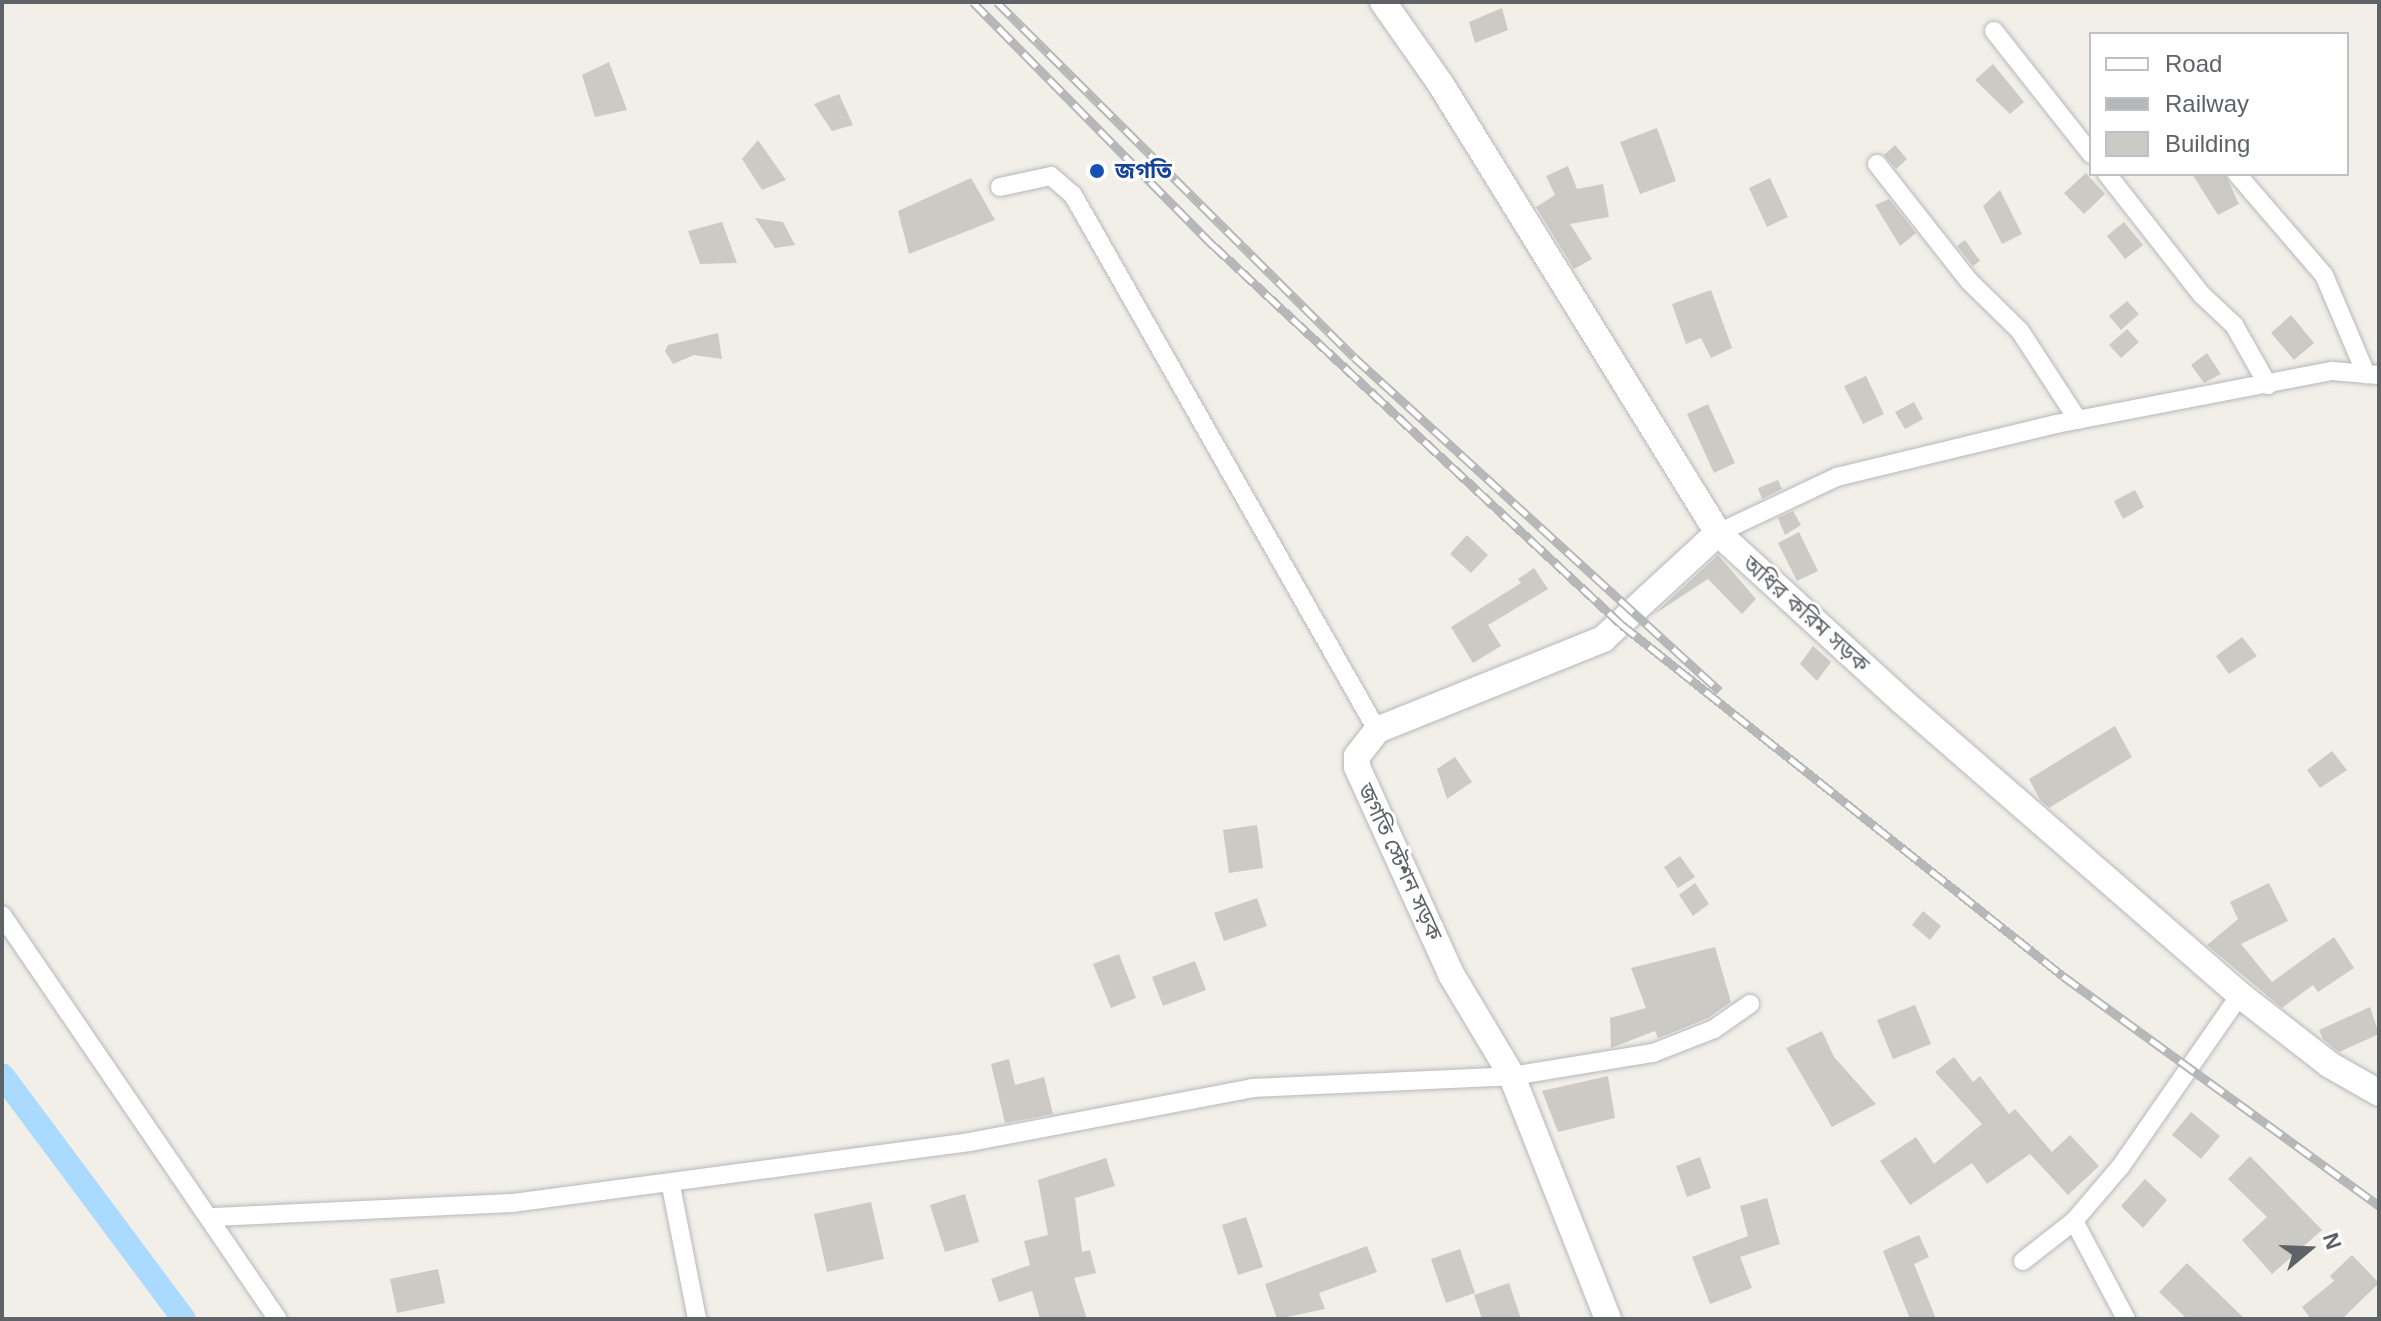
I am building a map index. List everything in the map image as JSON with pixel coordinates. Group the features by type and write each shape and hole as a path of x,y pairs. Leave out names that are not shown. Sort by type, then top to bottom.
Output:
{"main road":[{"name":"অধির করিম সড়ক","path":"1383,2 1440,83 1718,533 1902,701 2240,995 2330,1065 2379,1093"},
{"path":"1377,730 1603,639 1718,533"},
{"name":"জগতি স্টেশন সড়ক","path":"1377,730 1361,746 1357,767 1451,974 1512,1076 1608,1319"}],"street":[{"path":"1994,31 2089,151"},
{"path":"1877,164 1969,281 2020,331 2078,420"},
{"path":"1000,187 1051,176 1073,195 1377,730"},
{"path":"2109,176 2202,295 2234,325 2268,385"},
{"path":"2239,176 2324,275 2372,374"},
{"path":"1718,533 1837,477 2078,420 2332,371 2372,374"},
{"path":"2,915 213,1217 278,1319"},
{"path":"2023,1261 2074,1221 2121,1166 2240,995"},
{"path":"213,1217 513,1203 671,1186 970,1142 1252,1088 1512,1076 1653,1053 1714,1029 1750,1004"},
{"path":"671,1186 697,1319"},
{"path":"2074,1221 2126,1319"}],"building":[{"path":"1502,8 1508,30 1475,43 1469,22"},
{"path":"609,62 627,110 595,117 582,75"},
{"path":"1993,64 2024,102 2010,114 1975,80"},
{"path":"839,94 853,125 832,131 814,104"},
{"path":"1657,128 1676,181 1640,194 1620,142"},
{"path":"758,140 786,180 762,190 742,159"},
{"path":"1895,145 1907,159 1896,169 1884,155"},
{"path":"1568,166 1577,189 1603,184 1609,217 1570,224 1592,259 1574,269 1536,207 1555,195 1546,176"},
{"path":"2086,173 2105,194 2084,214 2064,193"},
{"path":"2193,176 2226,176 2239,204 2218,215"},
{"path":"971,178 995,220 909,254 898,211"},
{"path":"1770,178 1788,217 1767,227 1749,188"},
{"path":"2000,190 2022,234 2002,244 1983,206"},
{"path":"1889,199 1916,233 1900,246 1875,205"},
{"path":"755,218 783,222 795,245 775,248"},
{"path":"722,222 737,263 700,264 688,231"},
{"path":"2124,222 2143,245 2125,259 2107,236"},
{"path":"1965,240 1980,261 1973,266 1957,246"},
{"path":"1711,290 1732,348 1711,358 1701,338 1686,344 1672,304"},
{"path":"2127,301 2139,314 2121,330 2109,316"},
{"path":"2291,315 2314,343 2294,360 2271,333"},
{"path":"2127,329 2139,342 2121,358 2109,345"},
{"path":"718,333 722,359 694,355 673,364 665,351 668,345"},
{"path":"2207,353 2221,374 2204,383 2191,365"},
{"path":"1866,376 1884,414 1863,424 1844,386"},
{"path":"1914,402 1923,419 1905,429 1895,412"},
{"path":"1708,404 1735,463 1714,473 1687,414"},
{"path":"1778,480 1782,489 1762,499 1758,488"},
{"path":"2135,490 2144,507 2123,519 2114,501"},
{"path":"1793,511 1801,525 1785,535 1778,518"},
{"path":"1799,532 1818,571 1797,581 1778,543"},
{"path":"1467,535 1488,555 1471,573 1450,554"},
{"path":"1718,555 1756,599 1742,614 1708,579 1653,615"},
{"path":"1534,568 1548,589 1488,625 1501,646 1473,663 1451,627 1521,583 1518,579"},
{"path":"2242,637 2257,656 2229,674 2216,656"},
{"path":"1813,646 1831,662 1817,681 1800,664"},
{"path":"2115,726 2132,757 2049,808 2040,800 2029,779"},
{"path":"2332,751 2347,770 2320,788 2307,770"},
{"path":"1455,757 1472,782 1447,799 1437,769"},
{"path":"1257,825 1263,868 1229,873 1223,830"},
{"path":"1680,856 1695,877 1678,888 1664,867"},
{"path":"1695,883 1709,904 1693,916 1679,895"},
{"path":"2269,883 2288,921 2241,944 2272,982 2334,937 2354,968 2318,992 2313,985 2282,1008 2207,945 2238,919 2230,902"},
{"path":"1257,898 1267,926 1224,941 1214,913"},
{"path":"1923,911 1941,926 1930,940 1912,925"},
{"path":"1715,947 1731,1002 1708,1018 1658,1038 1655,1031 1611,1048 1610,1018 1646,1008 1631,968"},
{"path":"1119,954 1136,998 1111,1008 1093,964"},
{"path":"1195,961 1206,990 1163,1006 1152,977"},
{"path":"1915,1005 1931,1044 1893,1059 1877,1020"},
{"path":"2370,1007 2379,1034 2339,1052 2323,1039 2319,1030"},
{"path":"1822,1031 1834,1057 1876,1104 1832,1127 1786,1048"},
{"path":"1954,1057 1973,1082 1980,1076 2009,1114 2015,1109 2052,1152 2070,1135 2099,1166 2068,1195 2030,1154 1987,1184 1972,1163 1910,1205 1880,1161 1916,1137 1934,1164 1982,1124 1935,1072"},
{"path":"1009,1059 1015,1085 1044,1077 1053,1114 1005,1123 991,1064"},
{"path":"1608,1076 1615,1118 1558,1132 1542,1091"},
{"path":"2191,1112 2220,1136 2201,1159 2172,1135"},
{"path":"2250,1156 2322,1230 2272,1274 2242,1240 2267,1217 2228,1179"},
{"path":"1700,1157 1711,1188 1687,1197 1676,1166"},
{"path":"1106,1158 1115,1186 1075,1198 1082,1252 1090,1250 1096,1273 1074,1278 1087,1319 1040,1319 1032,1291 999,1302 991,1279 1030,1265 1024,1241 1048,1235 1038,1180"},
{"path":"2145,1179 2167,1200 2143,1228 2121,1206"},
{"path":"965,1194 979,1242 945,1252 930,1205"},
{"path":"1767,1198 1780,1244 1740,1257 1752,1288 1710,1304 1692,1257 1748,1236 1740,1206"},
{"path":"871,1202 884,1259 827,1272 814,1214"},
{"path":"1246,1217 1263,1267 1238,1275 1222,1225"},
{"path":"1919,1235 1929,1257 1914,1264 1936,1319 1910,1319 1883,1251"},
{"path":"1367,1246 1377,1272 1319,1293 1325,1309 1277,1319 1265,1284"},
{"path":"1460,1249 1475,1293 1446,1303 1431,1259"},
{"path":"2352,1255 2379,1283 2342,1319 2311,1319 2302,1307 2334,1281 2330,1276"},
{"path":"2187,1263 2245,1319 2187,1319 2159,1292"},
{"path":"438,1269 445,1303 397,1313 390,1279"},
{"path":"1509,1283 1521,1319 1482,1319 1474,1295"}],"waterway":[{"path":"2,1075 184,1319"}],"railway":[{"path":"973,2 1213,245 1621,624 2063,976 2379,1206"},
{"path":"997,2 1354,357 1720,691"}],"place":[{"name":"জগতি","path":"1097,171"}]}
